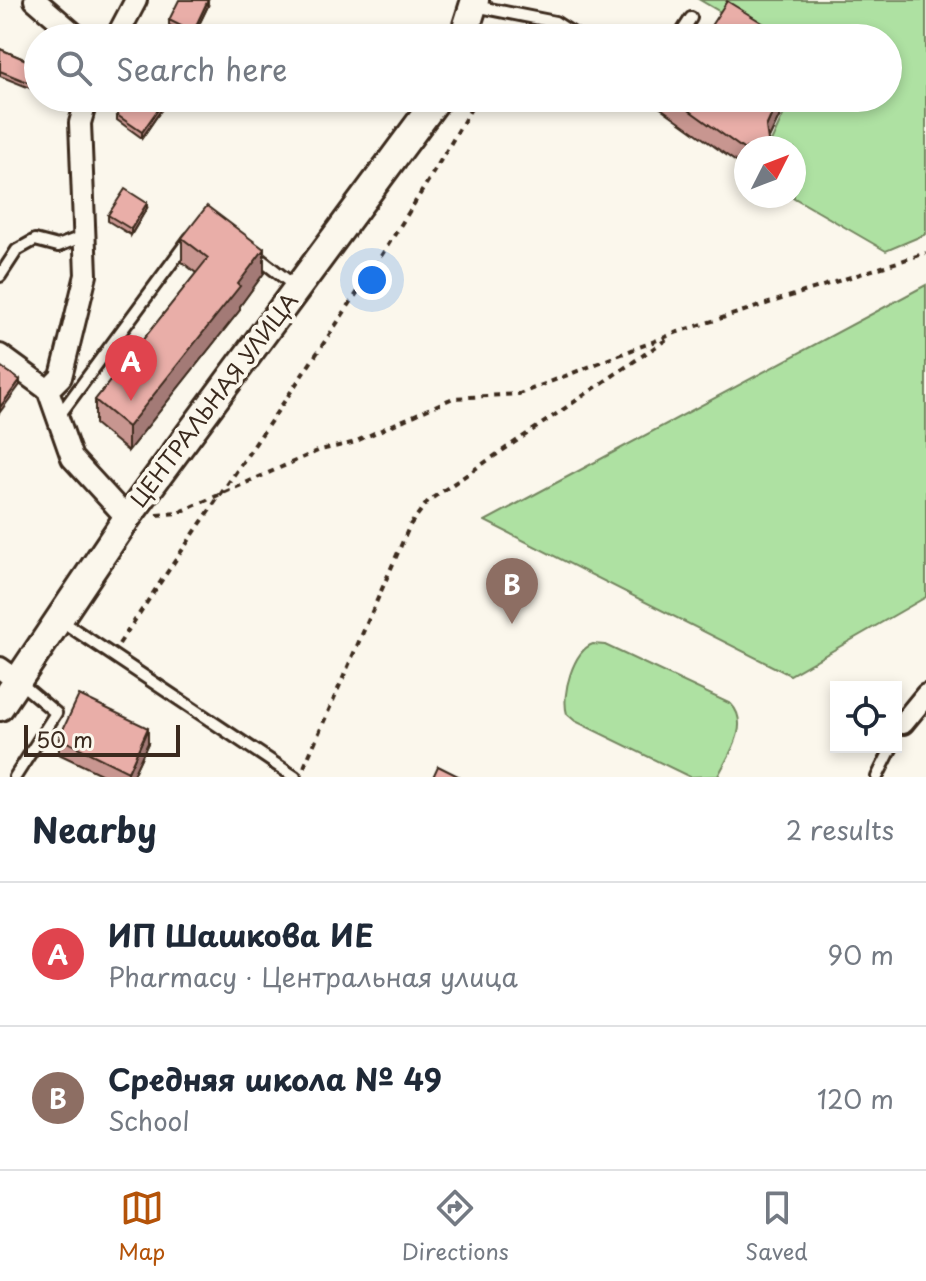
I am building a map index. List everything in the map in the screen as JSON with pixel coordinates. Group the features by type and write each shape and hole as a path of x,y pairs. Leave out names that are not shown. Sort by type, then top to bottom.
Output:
{"street":[{"path":"35,0 63,24"},
{"path":"123,24 136,0"},
{"path":"467,24 474,3"},
{"path":"48,390 61,377 86,275 80,123 83,112"},
{"name":"ЦЕНТРАЛЬНАЯ УЛИЦА","path":"0,707 9,674 59,620 127,518 428,112"},
{"path":"0,355 48,390 72,458 127,518"},
{"path":"902,726 926,695"}],"lane":[{"path":"474,3 558,24"},
{"path":"687,24 691,18"},
{"path":"58,417 196,229"},
{"path":"0,276 17,250 35,240 58,246 84,236"},
{"path":"240,243 297,288"},
{"path":"59,620 297,777"},
{"path":"9,674 56,713 15,777"},
{"path":"877,777 889,753"}],"path":[{"path":"112,654 376,261 468,112"},
{"path":"127,518 178,513 320,450 352,443 453,398 519,394 678,332 926,253"},
{"path":"297,777 410,525 428,501 678,332"}],"green space":[{"path":"700,0 926,0 926,234 886,251 806,205 806,136 774,136 785,112 902,112 902,24 741,24"},
{"path":"926,285 926,597 790,675 485,521"},
{"path":"593,644 605,645 731,704 737,712 739,730 718,776 690,777 575,721 567,714 570,674 580,655"}],"building":[{"path":"179,0 208,0 197,24 177,24 169,20"},
{"path":"727,1 764,24 712,24"},
{"path":"0,49 24,59 24,81 0,71"},
{"path":"119,112 156,112 142,132 117,115"},
{"path":"692,112 773,112 766,127 767,136 734,136 734,142"},
{"path":"125,189 147,203 131,229 108,215"},
{"path":"207,206 264,249 238,284 240,286 128,427 95,400 208,258 182,238"},
{"path":"0,366 20,380 0,407"},
{"path":"79,695 148,728 128,772 59,738"},
{"path":"438,766 460,777 433,777"}],"place":[{"name":"ИП Шашкова ИЕ","path":"131,401"},
{"name":"Средняя школа № 49","path":"512,624"}]}
